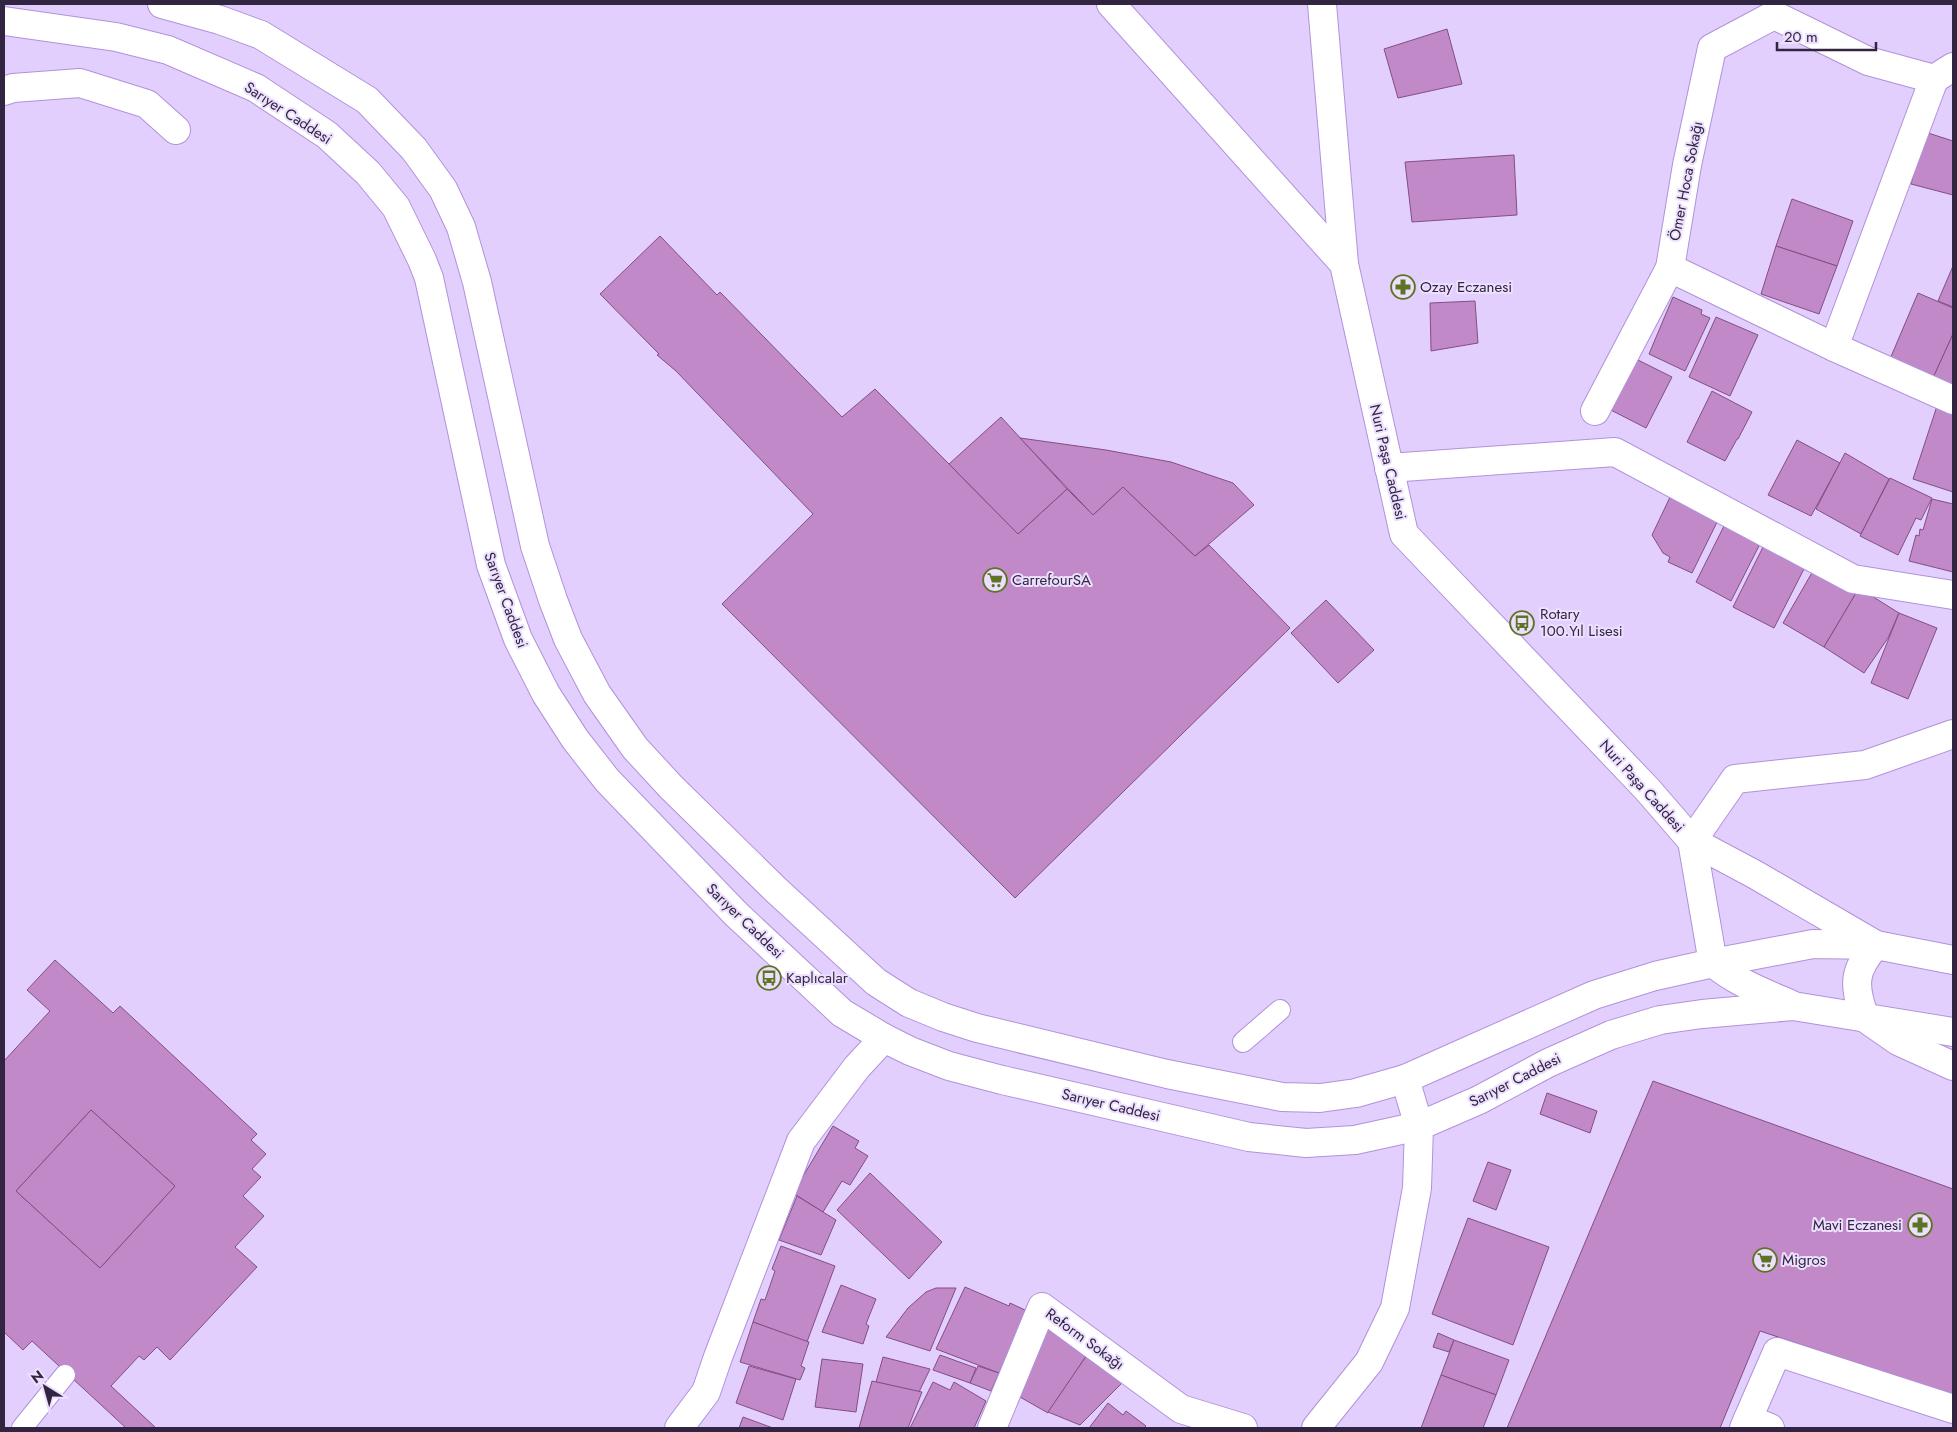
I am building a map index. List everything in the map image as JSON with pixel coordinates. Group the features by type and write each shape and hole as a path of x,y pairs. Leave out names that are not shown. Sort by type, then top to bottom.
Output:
{"street":[{"path":"162,4 220,20 261,35 367,100 414,150 443,189 461,227 477,282 535,546 568,638 597,694 635,748 671,788 775,890 850,959 876,982 909,1003 977,1028 1167,1074 1282,1097 1320,1098 1356,1093 1405,1079 1594,995 1655,976 1713,962 1813,944 1876,945 1953,960"},
{"path":"1111,4 1344,264"},
{"name":"Nuri Paşa Caddesi","path":"1322,4 1344,264 1404,534 1647,789 1692,841"},
{"name":"Ömer Hoca Sokağı","path":"1670,268 1687,165 1712,48 1774,15 1868,61 1944,73"},
{"name":"Sarıyer Caddesi","path":"4,21 116,37 168,50 256,88 327,135 368,173 396,207 429,278 490,565 518,639 546,694 575,739 608,780 736,914 842,1013 884,1038 910,1051 967,1070 1249,1136 1306,1143 1355,1140 1419,1126 1479,1100 1548,1063 1611,1035 1668,1019 1793,1006 1953,1032"},
{"path":"1834,347 1944,73"},
{"path":"4,91 13,88 80,83 147,104 176,130"},
{"path":"1595,412 1670,268 1834,347 1953,400"},
{"path":"1389,468 1614,452 1853,579 1953,595"},
{"path":"1793,1006 1752,988 1727,974 1713,962 1692,841 1735,779 1865,765 1953,734"},
{"path":"1692,841 1754,874 1876,945"},
{"path":"1876,945 1865,958 1858,971 1857,988 1864,1018 1898,1041 1953,1066"},
{"path":"702,1428 706,1392 718,1357 801,1141 857,1067 884,1038 909,1003"},
{"path":"1316,1428 1369,1362 1395,1308 1417,1188 1419,1126 1405,1079"},
{"name":"Reform Sokağı","path":"992,1428 1042,1307 1181,1409 1243,1428"},
{"path":"1754,1425 1777,1352 1953,1409"},
{"path":"679,1428 706,1392"}],"lane":[{"path":"1242,1042 1280,1010"},
{"path":"22,1428 66,1375"}],"building":[{"path":"1447,29 1462,84 1398,98 1384,49"},
{"path":"1925,132 1953,141 1953,195 1911,184"},
{"path":"1514,155 1517,215 1412,222 1405,162"},
{"path":"1792,199 1853,221 1837,266 1776,246"},
{"name":"CarrefourSA","path":"660,236 717,295 720,292 842,417 875,389 1018,534 1067,489 1093,515 1123,487 1195,556 1209,545 1290,628 1015,898 722,604 813,514 600,294"},
{"path":"1776,246 1837,266 1819,314 1761,294"},
{"path":"1953,266 1953,307 1938,301"},
{"path":"1918,293 1953,308 1953,334 1934,376 1890,359"},
{"path":"1673,297 1702,310 1701,314 1710,318 1685,371 1649,354"},
{"path":"1475,301 1478,343 1431,351 1430,303"},
{"path":"1716,317 1758,335 1730,396 1689,377"},
{"path":"1953,334 1953,388 1933,378"},
{"path":"1632,357 1672,377 1646,428 1605,407"},
{"path":"1712,391 1752,412 1725,461 1687,442"},
{"path":"1938,403 1953,410 1953,492 1913,479"},
{"path":"1001,417 1067,489 1018,534 949,464"},
{"path":"1020,438 1106,450 1171,462 1233,483 1254,505 1195,556 1123,487 1093,515"},
{"path":"1797,440 1840,463 1811,516 1768,495"},
{"path":"1845,453 1889,479 1861,534 1816,509"},
{"path":"1890,478 1932,498 1921,520 1916,518 1898,555 1860,536"},
{"path":"1672,493 1723,510 1692,573 1668,562 1670,557 1663,553 1652,535"},
{"path":"1932,499 1953,504 1953,572 1909,561 1916,535 1919,536 1920,529 1923,530"},
{"path":"1727,520 1763,538 1731,601 1696,582"},
{"path":"1767,539 1808,561 1774,628 1733,607"},
{"path":"1817,564 1859,588 1824,647 1783,623"},
{"path":"1859,588 1899,613 1888,638 1864,673 1824,647"},
{"path":"1326,600 1374,650 1338,683 1291,633"},
{"path":"1899,613 1937,628 1908,699 1871,683"},
{"path":"55,960 113,1013 120,1006 257,1134 251,1140 266,1154 252,1169 261,1177 243,1196 264,1216 235,1247 257,1267 170,1360 157,1347 144,1360 139,1356 111,1386 156,1428 126,1428 32,1341 23,1350 4,1332 4,1061 50,1011 27,990","holes":["91,1110 175,1186 100,1268 16,1191"]},
{"name":"Migros","path":"1653,1081 1953,1189 1953,1395 1760,1331 1720,1428 1507,1428"},
{"path":"1547,1093 1597,1111 1590,1133 1540,1114"},
{"path":"91,1110 175,1186 100,1268 16,1191"},
{"path":"833,1126 859,1141 855,1148 868,1156 850,1185 842,1181 823,1212 793,1193"},
{"path":"1488,1162 1511,1170 1496,1210 1473,1201"},
{"path":"870,1173 942,1242 909,1279 837,1210"},
{"path":"797,1196 836,1220 821,1255 779,1240"},
{"path":"1468,1218 1549,1247 1513,1345 1432,1314"},
{"path":"781,1246 835,1266 807,1342 753,1322 761,1299 765,1300 775,1271 772,1269"},
{"path":"841,1285 876,1299 866,1324 869,1326 863,1344 822,1332"},
{"path":"965,1287 1009,1306 1010,1303 1027,1311 999,1373 936,1349"},
{"path":"936,1288 956,1288 930,1351 886,1337 908,1308 926,1292"},
{"path":"753,1322 809,1342 801,1366 805,1368 800,1380 740,1362"},
{"path":"1047,1328 1089,1352 1048,1413 1013,1393"},
{"path":"1438,1333 1454,1340 1449,1352 1433,1347"},
{"path":"1454,1340 1509,1360 1496,1395 1441,1375"},
{"path":"1089,1352 1129,1376 1080,1425 1048,1412"},
{"path":"940,1355 976,1368 970,1383 933,1370"},
{"path":"883,1357 930,1369 919,1392 876,1382"},
{"path":"822,1359 863,1364 856,1412 815,1407"},
{"path":"749,1366 796,1379 783,1420 736,1403"},
{"path":"978,1366 999,1373 991,1391 970,1383"},
{"path":"1441,1375 1496,1395 1483,1428 1421,1428"},
{"path":"872,1381 922,1392 908,1428 859,1428"},
{"path":"933,1382 950,1390 954,1382 986,1401 974,1428 910,1428"},
{"path":"1108,1403 1123,1415 1126,1411 1146,1426 1144,1428 1089,1428"},
{"path":"743,1417 773,1428 739,1428"}],"place":[{"name":"Ozay Eczanesi","path":"1403,287"},
{"name":"CarrefourSA","path":"995,580"},
{"name":"Rotary 100.Yıl Lisesi","path":"1522,623"},
{"name":"Kaplıcalar","path":"769,978"},
{"name":"Mavi Eczanesi","path":"1920,1225"},
{"name":"Migros","path":"1765,1260"}]}
